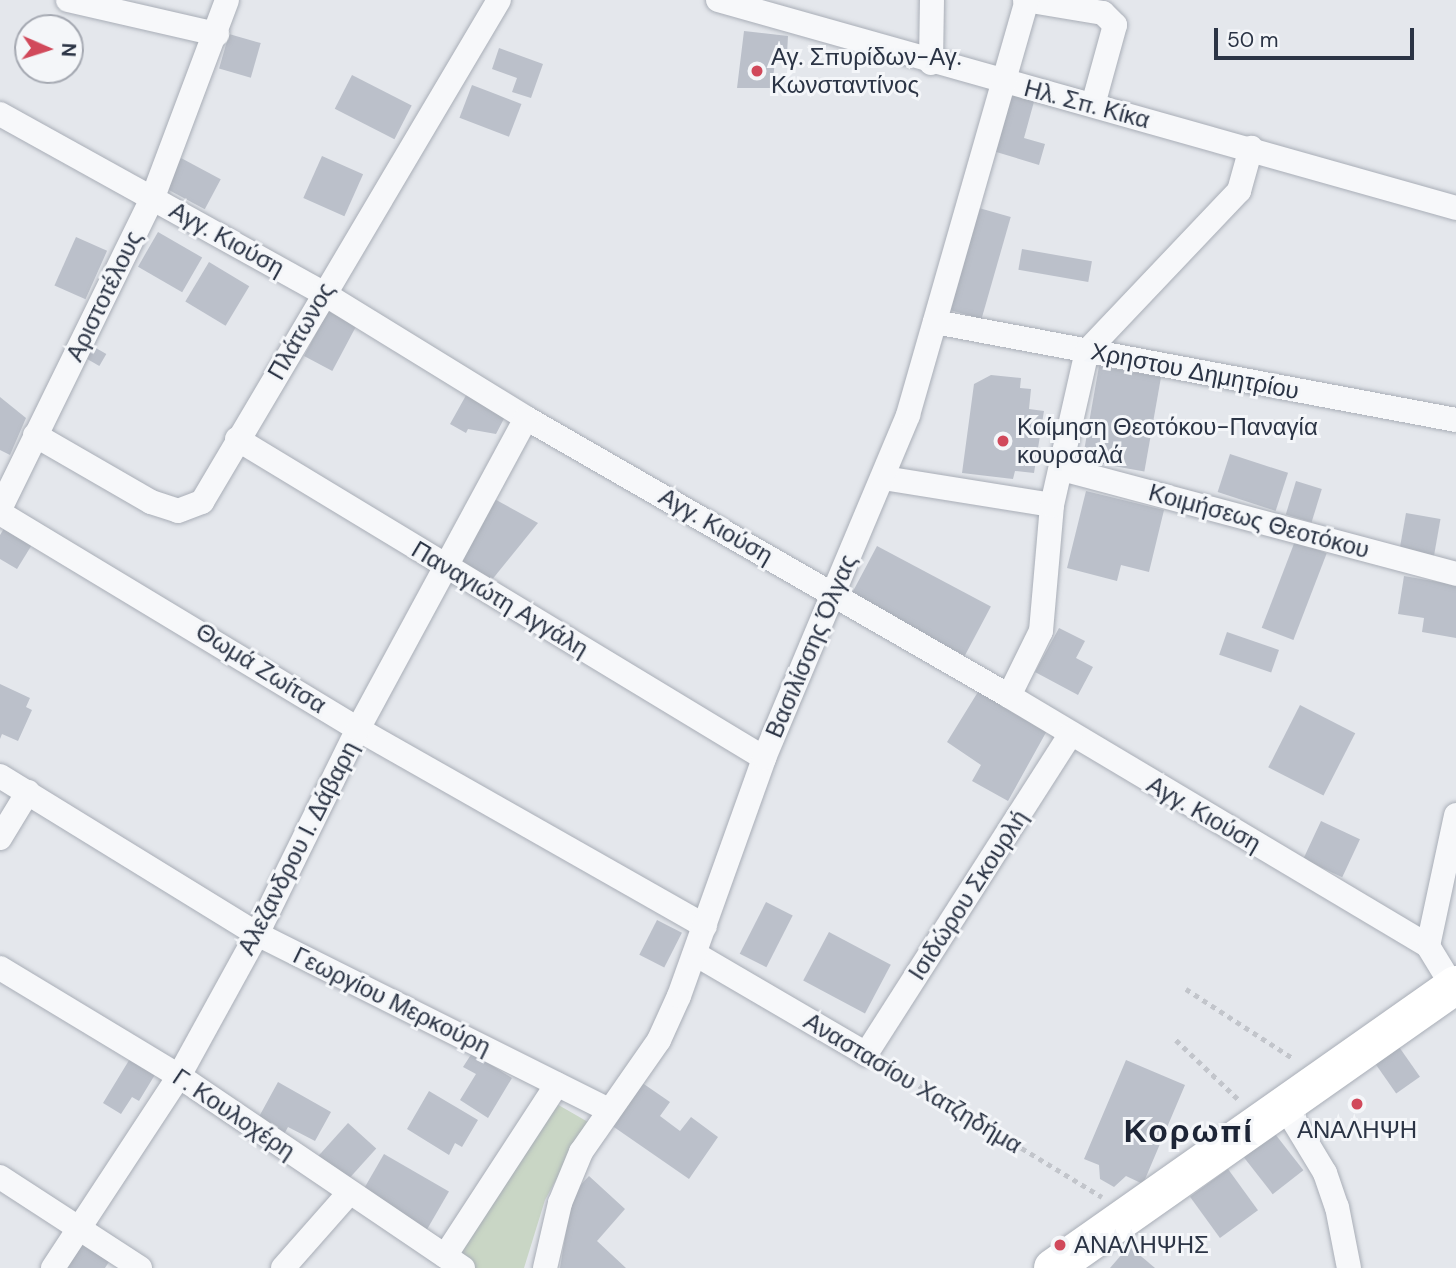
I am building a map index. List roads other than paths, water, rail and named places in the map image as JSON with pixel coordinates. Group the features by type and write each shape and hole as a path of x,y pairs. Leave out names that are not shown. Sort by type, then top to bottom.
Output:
{"main road":[{"path":"1053,1268 1455,986"}],"street":[{"path":"68,0 217,34"},
{"name":"Αριστοτέλους","path":"0,511 153,197 217,34 227,0"},
{"name":"Πλάτωνος","path":"35,435 151,502 178,511 202,502 323,293 499,0"},
{"name":"Ηλ. Σπ. Κίκα","path":"718,0 931,63 1251,148 1456,208"},
{"path":"931,63 932,0"},
{"path":"1026,0 1103,13 1115,25 1093,105"},
{"name":"Βασιλίσσης Όλγας","path":"545,1268 560,1203 581,1152 659,1040 695,954 764,758 832,593 884,478 935,322 1026,0"},
{"name":"Αγγ. Κιούση","path":"0,114 323,293 526,418 1009,696 1070,735 1428,946"},
{"path":"1009,696 1041,631 1052,505 1087,351 1239,191 1251,148"},
{"name":"Χρηστου Δημητρίου","path":"935,322 1456,421"},
{"name":"Αλεζανδρου Ι. Δάβαρη","path":"53,1268 179,1076 257,934 358,729 526,418"},
{"name":"Παναγιώτη Αγγάλη","path":"237,439 764,758"},
{"name":"Κοιμήσεως Θεοτόκου","path":"1062,469 1456,574"},
{"path":"884,478 1052,505"},
{"name":"Θωμά Ζωίτσα","path":"0,511 358,729 705,926"},
{"name":"Ισιδώρου Σκουρλή","path":"866,1054 1070,735"},
{"name":"Γεωργίου Μερκούρη","path":"0,776 257,934 608,1110"},
{"path":"0,838 28,792"},
{"path":"1455,986 1428,946 1456,815"},
{"name":"Αναστασίου Χατζηδήμα","path":"695,954 866,1054"},
{"name":"Γ. Κουλοχέρη","path":"0,968 179,1076 454,1262"},
{"path":"454,1262 557,1084"},
{"path":"1273,1113 1325,1173 1337,1207 1349,1268"},
{"path":"0,1177 140,1268"},
{"path":"283,1268 350,1192"},
{"path":"1090,1268 1120,1221"}],"place":[{"name":"Αγ. Σπυρίδων-Αγ. Κωνσταντίνος","path":"757,71"},
{"name":"Κοίμηση Θεοτόκου-Παναγία κουρσαλά","path":"1003,441"},
{"name":"ΑΝΑΛΗΨΗ","path":"1357,1104"},
{"name":"ΑΝΑΛΗΨΗΣ","path":"1060,1245"}],"district":[{"name":"Κορωπί","path":"1189,1131"}]}
